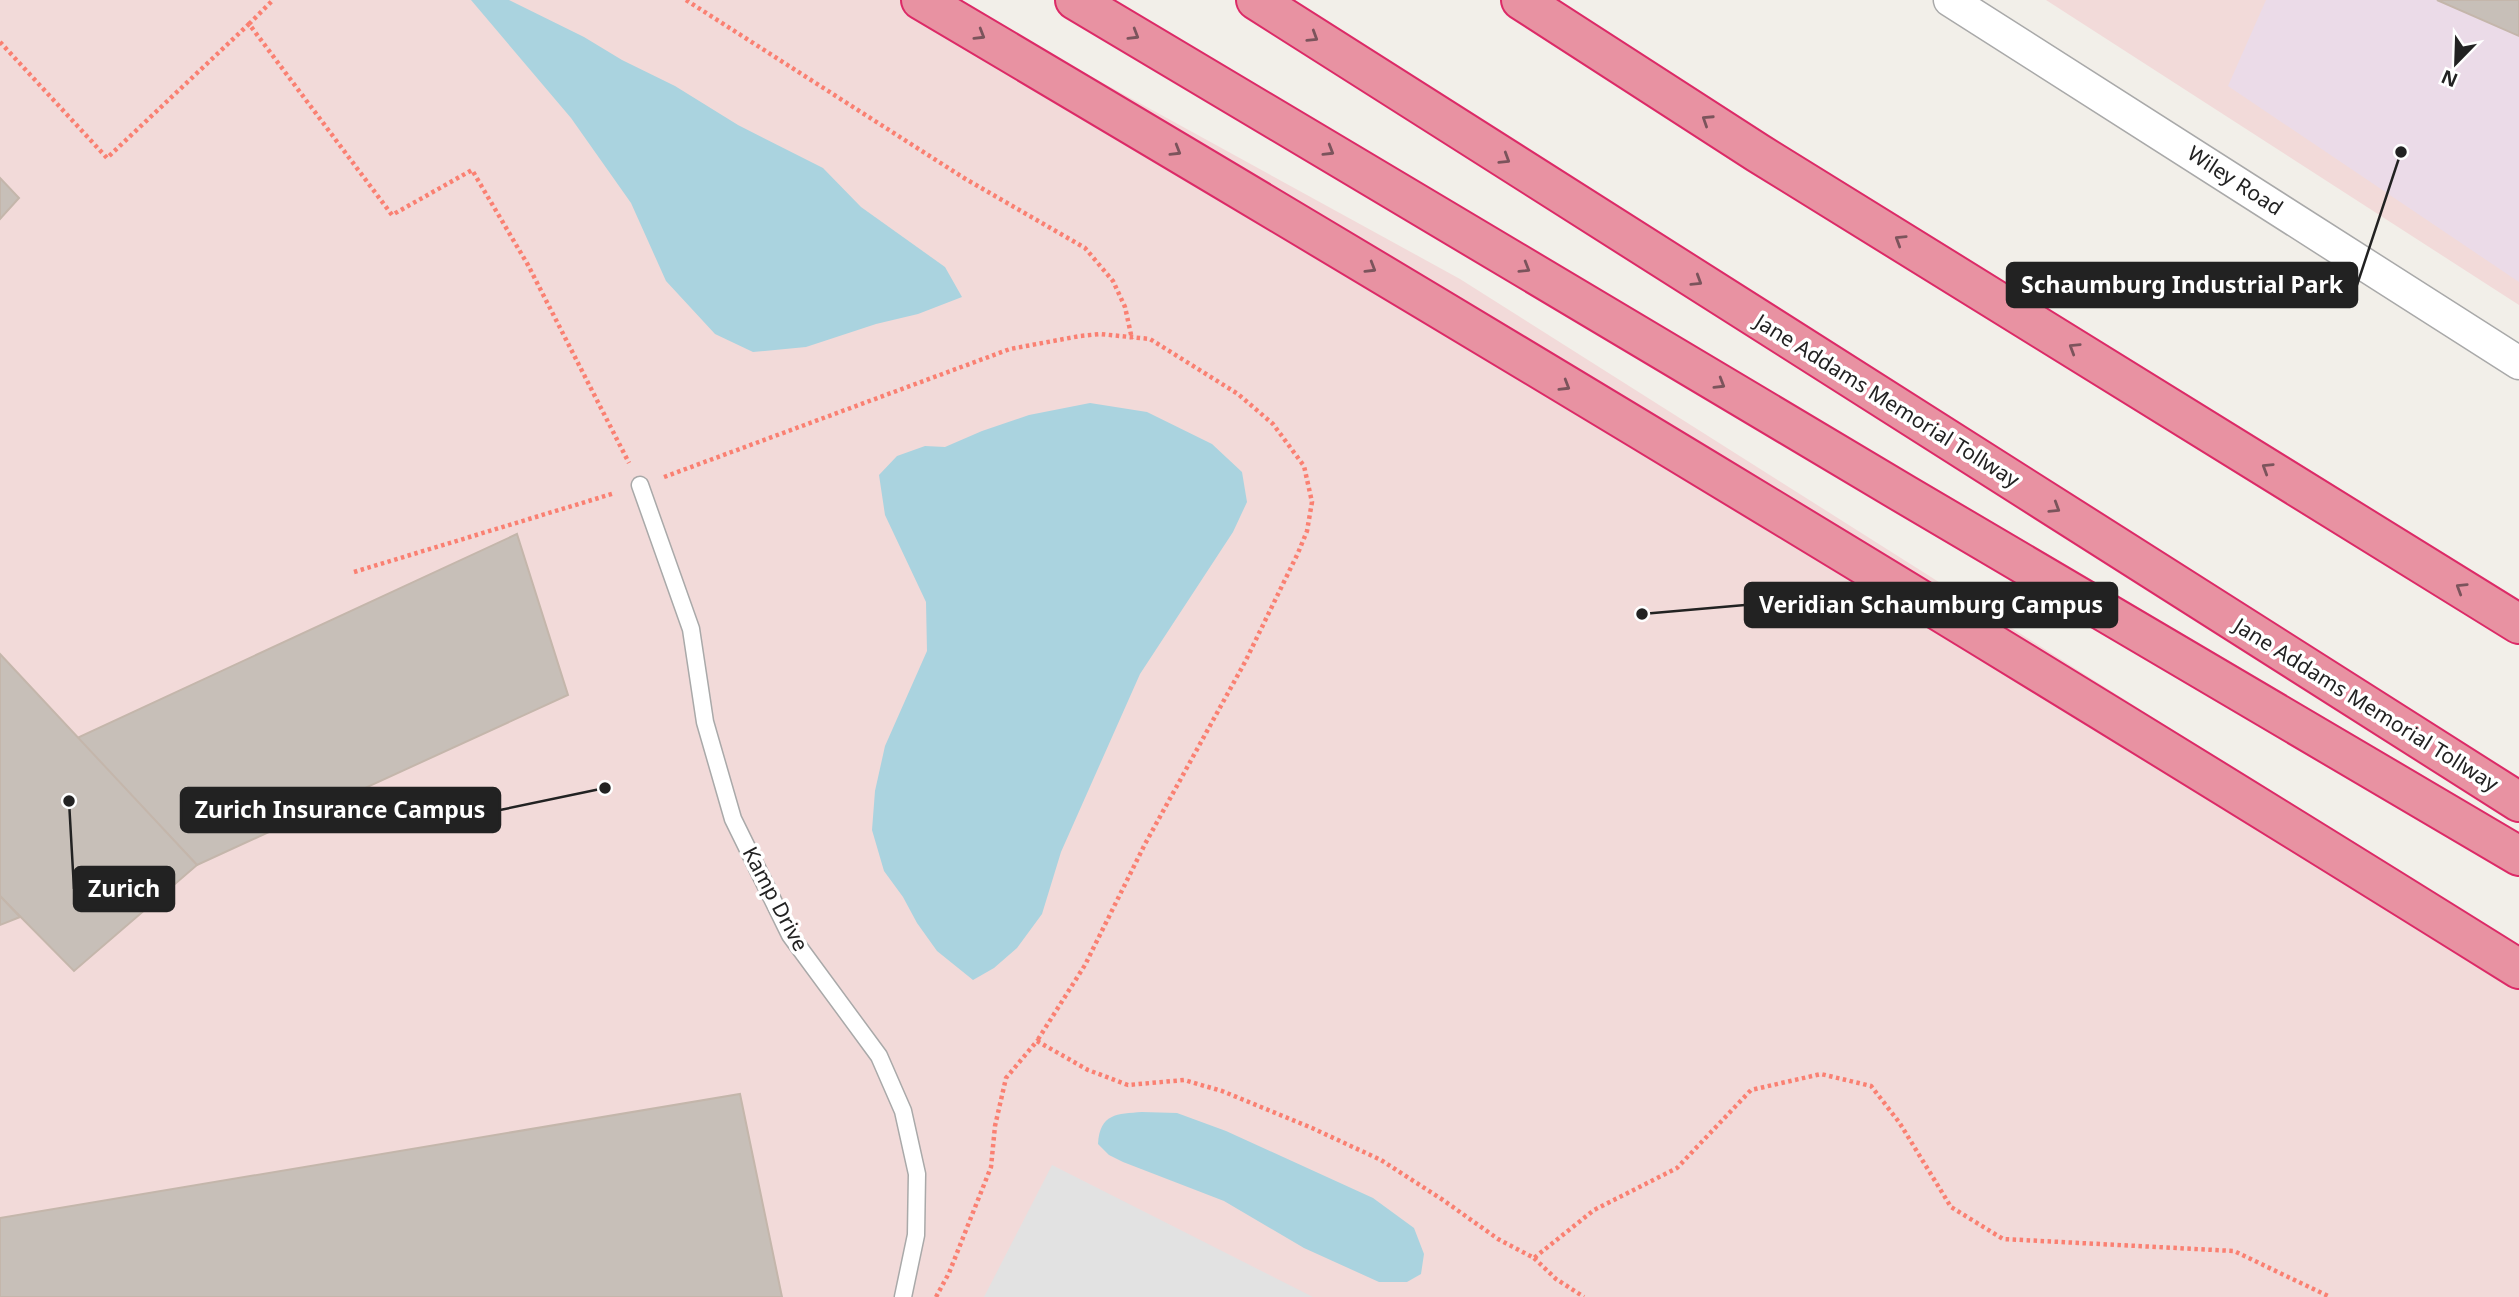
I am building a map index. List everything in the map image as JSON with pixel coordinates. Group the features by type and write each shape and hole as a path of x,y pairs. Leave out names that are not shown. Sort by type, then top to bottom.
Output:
{"highway":[{"path":"921,0 1215,174 2200,771 2519,969"},
{"path":"1075,0 2519,856"},
{"name":"Jane Addams Memorial Tollway","path":"1256,0 2519,802"},
{"path":"1521,0 1770,160 2519,624"}],"street":[{"name":"Wiley Road","path":"1950,0 2519,363"}],"lane":[{"name":"Kamp Drive","path":"640,485 691,629 705,722 733,819 790,935 879,1056 903,1111 917,1174 916,1235 903,1297"}],"path":[{"path":"0,42 107,159 273,0"},
{"path":"686,0 964,178 1085,248 1113,281 1125,307 1132,339"},
{"path":"249,24 391,215 472,170 528,265 640,485"},
{"path":"354,572 640,485 1010,349 1080,336 1113,335 1150,339 1238,394 1273,424 1304,466 1311,502 1307,531 1245,662 1145,844 1085,965 1037,1041 1006,1078 995,1126 991,1167 949,1273 936,1297"},
{"path":"1037,1041 1088,1070 1128,1085 1184,1080 1222,1091 1381,1160 1498,1239 1534,1258 1556,1279 1584,1297"},
{"path":"1534,1258 1594,1210 1677,1168 1751,1090 1821,1074 1871,1087 1899,1122 1951,1207 2003,1239 2234,1251 2330,1297"}],"shaded area":[{"path":"0,0 952,0 1460,279 2519,949 2519,1297 0,1297"},
{"path":"2046,0 2519,0 2519,305"},
{"path":"2266,0 2519,0 2519,282 2228,86"},
{"path":"1052,1165 1313,1297 984,1297"}],"water":[{"path":"471,0 509,0 584,37 622,60 675,86 738,125 823,168 861,207 945,267 962,297 918,314 876,324 806,347 753,352 715,334 666,281 631,203 571,118"},
{"path":"1090,403 1147,412 1212,444 1242,472 1247,502 1233,532 1140,674 1061,852 1042,914 1017,948 994,968 973,980 937,951 917,923 903,897 884,871 872,830 875,791 885,746 927,651 926,602 885,515 879,475 897,456 925,446 945,447 1029,415"},
{"path":"1142,1112 1177,1113 1226,1131 1373,1198 1414,1228 1424,1254 1421,1274 1407,1282 1379,1282 1304,1248 1224,1201 1123,1162 1109,1155 1098,1144 1102,1126 1111,1117"}],"building":[{"path":"2437,0 2519,0 2519,36"},
{"path":"0,178 19,198 0,219"},
{"path":"517,534 568,695 197,865 77,738"},
{"path":"0,654 197,865 74,971 0,896"},
{"path":"0,896 20,917 0,925"},
{"path":"740,1094 782,1297 0,1297 0,1218"}],"place":[{"name":"Schaumburg Industrial Park","path":"2401,152"},
{"name":"Veridian Schaumburg Campus","path":"1642,614"},
{"name":"Zurich Insurance Campus","path":"605,788"},
{"name":"Zurich","path":"69,801"}]}
